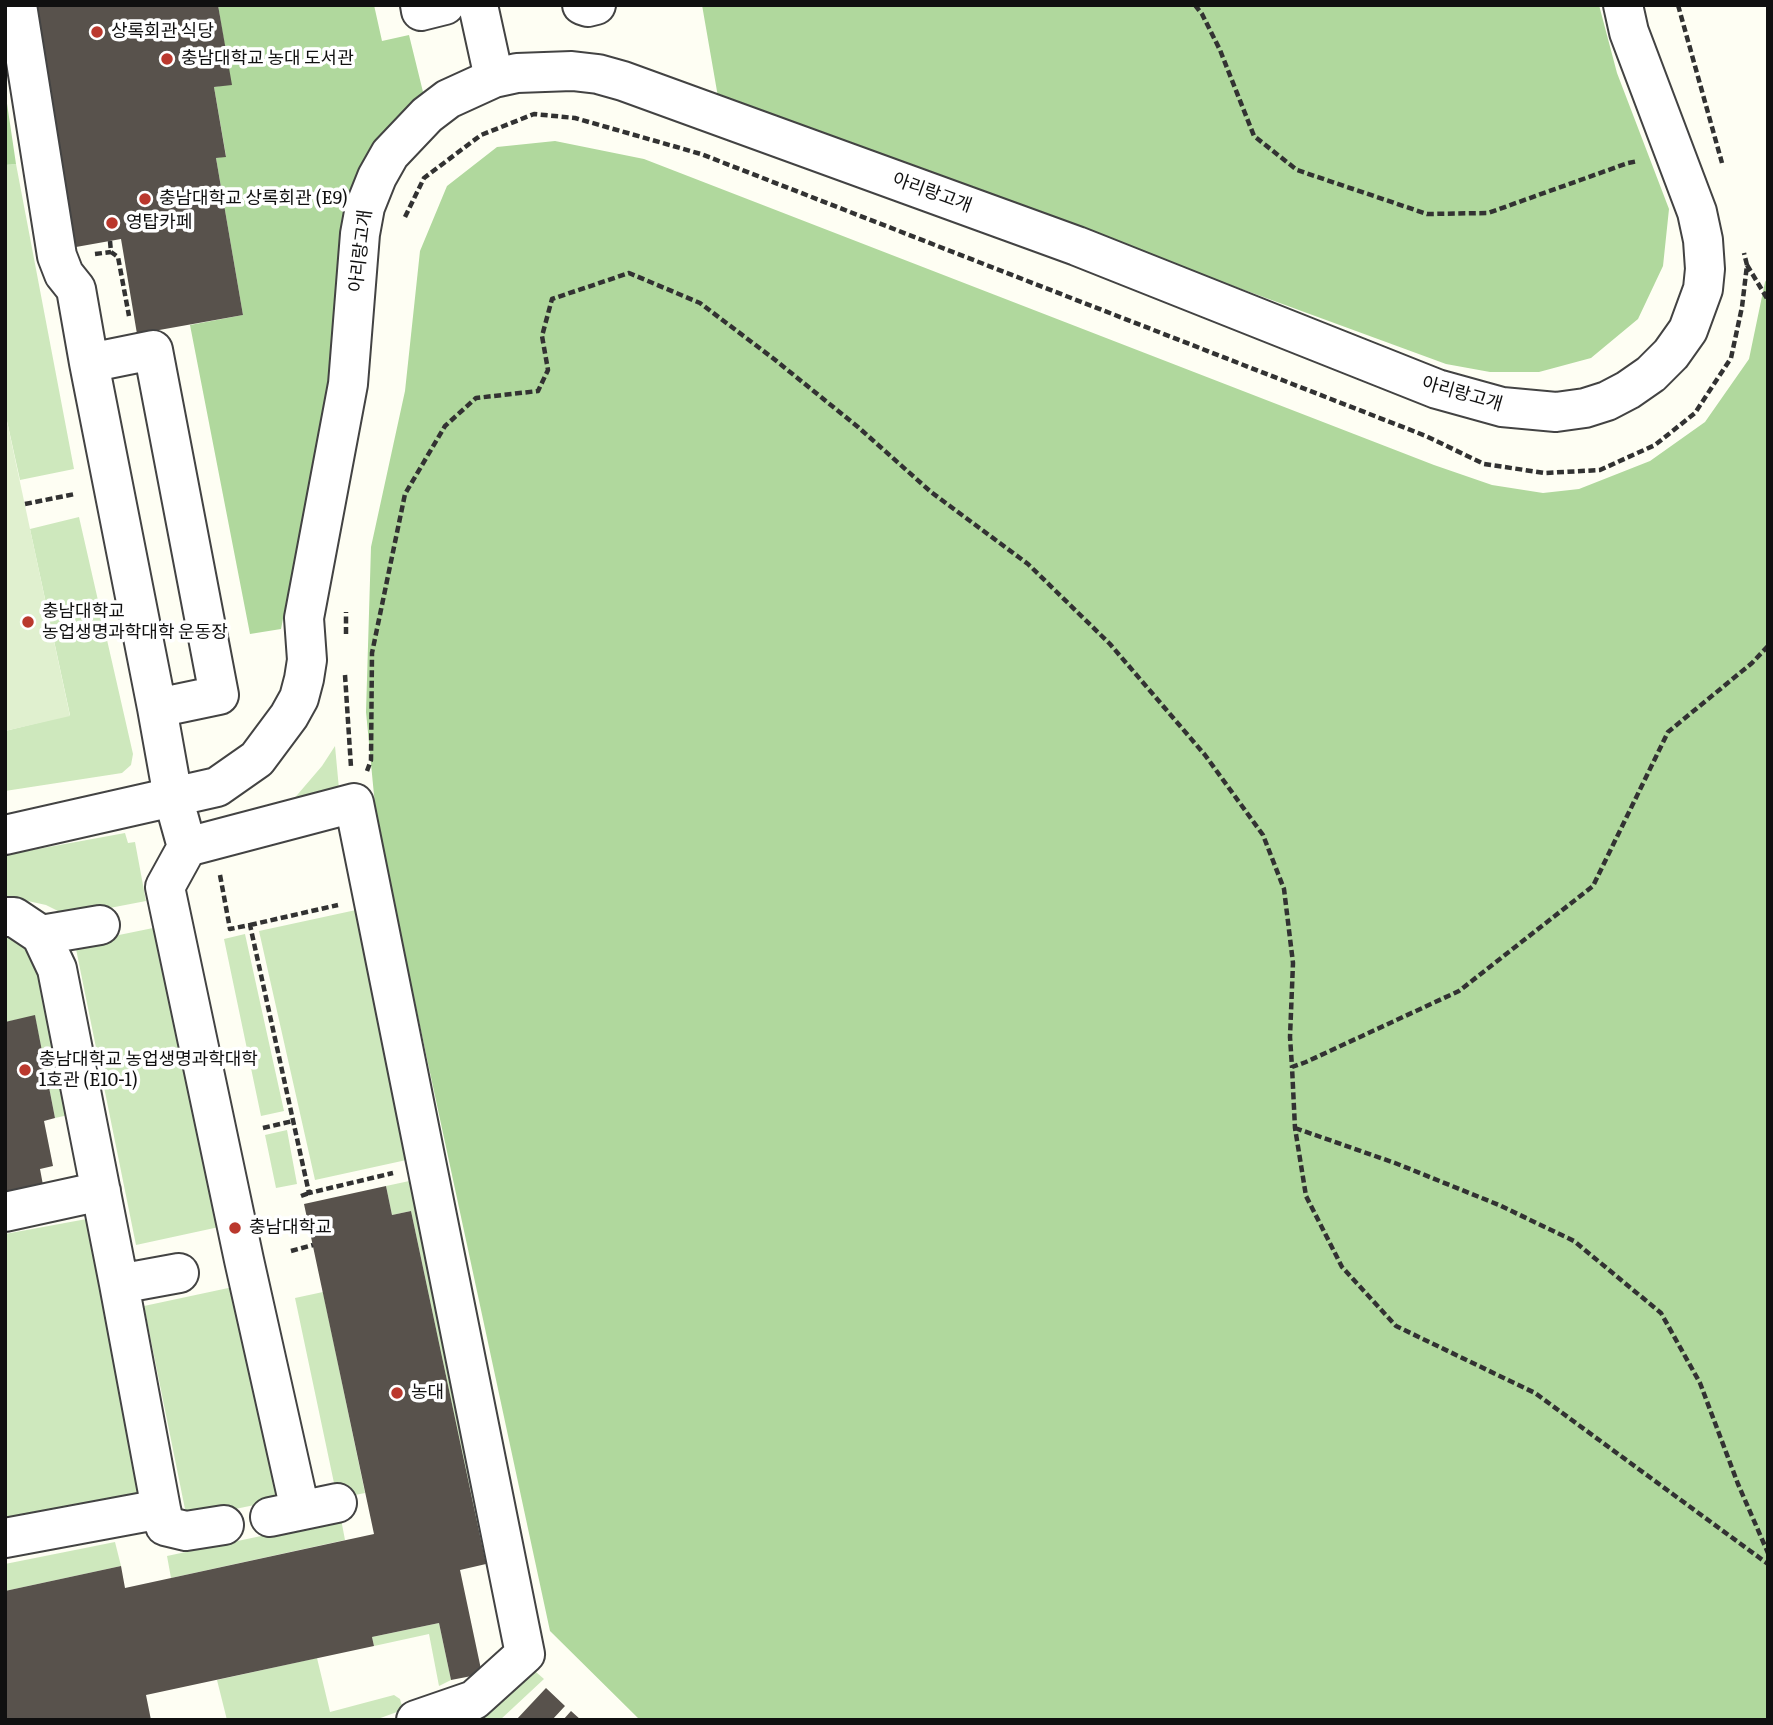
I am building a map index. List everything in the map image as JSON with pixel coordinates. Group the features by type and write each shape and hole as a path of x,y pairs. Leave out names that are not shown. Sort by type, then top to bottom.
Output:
{"street":[{"path":"17,5 57,256 64,274 76,289 173,797 187,847 165,887 244,1260 285,1514 337,1503"},
{"path":"419,5 421,10 444,5"},
{"path":"478,5 494,78"},
{"path":"582,5 596,5"},
{"name":"아리랑고개","path":"5,835 217,787 257,759 289,716 299,698 307,660 304,618 348,384 360,234 365,206 390,154 409,132 448,99 494,78 517,73 572,71 623,81 1077,246 1437,389 1502,407 1556,411 1585,408 1607,401 1651,374 1671,354 1688,330 1703,289 1703,240 1697,212 1629,32 1623,5"},
{"path":"89,363 153,350 219,695 157,708"},
{"path":"187,847 354,803 525,1654 474,1700 416,1720"},
{"path":"5,917 14,917 41,935 57,969 165,1526 186,1531 224,1525"},
{"path":"41,935 100,925"},
{"path":"5,1212 101,1191"},
{"path":"120,1284 179,1273"},
{"path":"5,1538 161,1509"}],"path":[{"path":"1195,5 1220,50 1254,136 1297,170 1427,215 1488,213 1628,163 1649,159"},
{"path":"1678,5 1723,166"},
{"path":"401,225 424,178 481,135 534,114 575,118 701,154 1426,436 1485,464 1545,473 1601,470 1654,445 1695,413 1731,358 1742,307 1747,265"},
{"path":"110,241 111,251 118,257 130,321"},
{"path":"93,254 111,251"},
{"path":"1744,252 1747,265 1768,300"},
{"path":"354,803 371,760 372,653 405,494 444,426 476,398 538,391 548,370 542,336 552,299 629,273 700,303 858,427 931,492 1028,564 1110,644 1205,755 1263,835 1284,889 1293,962 1290,1037 1295,1128 1306,1196 1342,1267 1396,1326 1535,1393 1768,1564"},
{"path":"25,504 75,494"},
{"path":"346,605 346,642"},
{"path":"1292,1067 1459,991 1593,886 1668,732 1752,663 1768,646"},
{"path":"345,666 354,803"},
{"path":"219,874 230,929 349,902"},
{"path":"215,900 224,898"},
{"path":"250,925 309,1193"},
{"path":"263,1128 293,1121"},
{"path":"1295,1128 1473,1194 1574,1241 1661,1313 1700,1383 1738,1484 1768,1553"},
{"path":"301,1196 399,1171"},
{"path":"291,1251 313,1245"}],"green space":[{"path":"218,5 374,5 382,41 409,35 424,96 386,130 359,176 342,218 330,378 281,629 250,634 190,325 243,315 216,158 226,156 214,87 231,84"},
{"path":"702,5 1599,5 1617,73 1669,209 1663,266 1638,319 1591,358 1539,372 1490,372 1446,364 718,97"},
{"path":"5,90 16,164 5,165"},
{"path":"555,141 644,159 1434,465 1492,485 1543,493 1579,489 1650,461 1705,422 1749,359 1768,277 1768,1720 640,1720 550,1631 377,826 366,712 371,547 405,391 420,251 447,186 497,147"},
{"path":"16,164 74,469 20,480 5,412 5,165"},
{"name":"충남대학교 농업생명과학대학 운동장","path":"5,412 70,716 5,731"},
{"path":"79,517 133,754 131,765 122,773 5,791 5,731 70,715 30,529"},
{"path":"335,746 339,789 292,801 322,766"},
{"path":"125,833 128,843 135,842 146,901 68,916 46,905 5,896 5,855"},
{"path":"356,910 411,1159 315,1180 259,931"},
{"path":"158,927 219,1227 136,1245 75,944"},
{"path":"245,934 284,1111 261,1116 224,939"},
{"path":"5,935 27,946 42,964 73,1114 55,1118 35,1016 5,1022"},
{"path":"287,1130 297,1184 276,1188 265,1135"},
{"path":"414,1180 495,1562 486,1564 411,1211 392,1215 386,1186"},
{"path":"92,1218 142,1493 5,1519 5,1234"},
{"path":"233,1287 276,1496 269,1502 187,1519 144,1306"},
{"path":"323,1292 365,1493 345,1497 334,1483 295,1298"},
{"path":"341,1519 345,1540 171,1578 167,1556"},
{"path":"115,1542 121,1566 5,1591 5,1564"},
{"path":"439,1623 451,1680 439,1686 429,1634 374,1646 372,1637"},
{"path":"317,1658 330,1712 394,1695 400,1699 402,1706 397,1712 375,1720 227,1720 217,1680"},
{"path":"528,1665 544,1679 500,1720 450,1720"}],"building":[{"name":"충남대학교 상록회관 (E9)","path":"34,5 218,5 232,85 214,87 226,157 216,158 243,315 137,334 121,239 76,247"},
{"name":"충남대학교 농업생명과학대학 1호관 (E10-1)","path":"35,1015 55,1118 44,1121 53,1166 40,1169 43,1185 5,1192 5,1022"},
{"name":"농대","path":"386,1186 392,1215 411,1211 486,1564 460,1570 482,1674 451,1680 439,1623 372,1637 374,1646 146,1695 151,1720 5,1720 5,1591 121,1566 125,1588 374,1534 304,1204"},
{"path":"546,1688 565,1706 552,1720 516,1720"},
{"path":"571,1711 581,1720 563,1720"}],"place":[{"name":"상록회관 식당","path":"97,32"},
{"name":"충남대학교 농대 도서관","path":"167,59"},
{"name":"충남대학교 상록회관 (E9)","path":"145,199"},
{"name":"영탑카페","path":"112,223"},
{"name":"충남대학교 농업생명과학대학 운동장","path":"28,622"},
{"name":"충남대학교 농업생명과학대학 1호관 (E10-1)","path":"25,1070"},
{"name":"충남대학교","path":"235,1228"},
{"name":"농대","path":"397,1393"}]}
